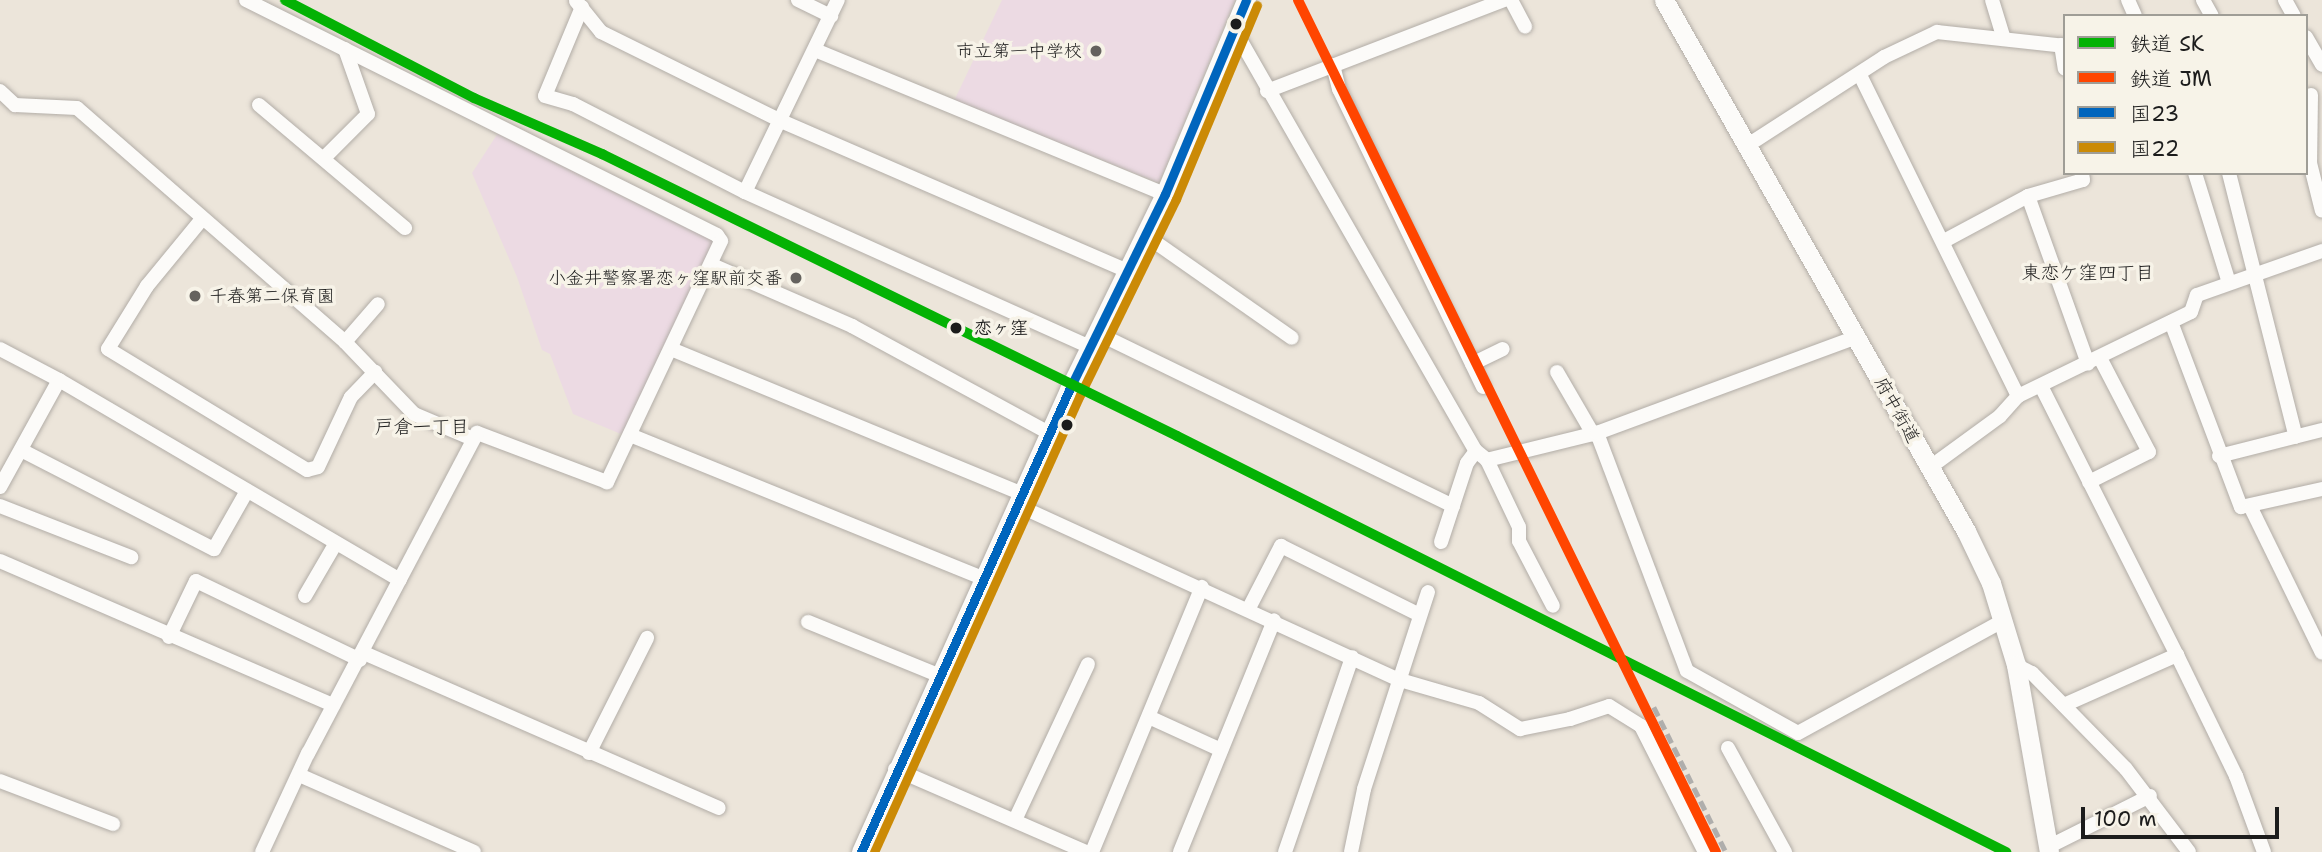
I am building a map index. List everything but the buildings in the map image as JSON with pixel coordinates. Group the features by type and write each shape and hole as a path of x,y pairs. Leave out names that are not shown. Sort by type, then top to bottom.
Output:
{"main road":[{"path":"861,852 938,675 1165,194 1246,0"},
{"name":"府中街道","path":"1664,0 1966,531 2004,620 2016,666 2049,849"}],"street":[{"path":"246,0 717,234 721,241 712,265 607,482 477,433 362,657 333,705 266,851"},
{"path":"798,0 831,16"},
{"path":"745,192 838,0"},
{"path":"1267,91 1504,0"},
{"path":"1511,0 1525,26"},
{"path":"1992,0 2003,36"},
{"path":"578,3 601,32 781,121 1127,271"},
{"path":"578,3 545,96 573,104 745,192 1094,340 1452,506"},
{"path":"1234,29 1267,91 1481,456 1519,527 1519,541 1553,606"},
{"path":"1748,145 1884,57 1937,32 2003,36 2063,46"},
{"path":"2308,40 2322,65"},
{"path":"324,158 368,114 345,49"},
{"path":"815,50 1165,194"},
{"path":"1333,65 1339,89 1483,387"},
{"path":"1860,75 2018,396"},
{"path":"0,91 15,105 77,108 345,342 414,414 473,439"},
{"path":"2313,94 2316,163 2322,211"},
{"path":"259,105 405,228"},
{"path":"1944,242 2028,195 2083,180 2082,175"},
{"path":"2196,175 2229,283"},
{"path":"2231,175 2258,275 2296,437"},
{"path":"2028,195 2094,361 2149,452 2089,482"},
{"path":"202,219 147,286 108,349 307,470 318,467 351,397 375,372"},
{"path":"1145,235 1292,338"},
{"path":"1929,468 2000,416 2018,396 2191,312 2197,295 2322,251"},
{"path":"712,265 852,326 1051,434"},
{"path":"345,342 378,304"},
{"path":"2171,322 2219,456 2241,507 2251,508 2322,489"},
{"path":"1441,542 1467,463 1481,456 1595,433 1856,337"},
{"path":"0,349 59,380 400,580"},
{"path":"671,349 1020,500 1401,680 1479,703 1520,729 1570,719 1609,706 1641,726 1705,852"},
{"path":"1472,364 1503,349"},
{"path":"1558,372 1595,433 1687,671 1798,733 2004,620"},
{"path":"0,487 59,380"},
{"path":"2041,386 2236,776 2260,831 2264,852"},
{"path":"2219,456 2322,430"},
{"path":"630,435 983,578"},
{"path":"21,450 214,548 247,491"},
{"path":"0,506 131,557"},
{"path":"2251,508 2322,653"},
{"path":"305,596 336,543"},
{"path":"1250,608 1281,546 1420,615"},
{"path":"0,561 169,637 333,705"},
{"path":"169,637 196,581 362,657 719,808"},
{"path":"1092,852 1151,718 1202,587"},
{"path":"1351,852 1364,789 1428,592"},
{"path":"1180,852 1274,620"},
{"path":"808,622 938,675"},
{"path":"589,753 647,638"},
{"path":"2064,705 2176,655"},
{"path":"1284,852 1353,657"},
{"path":"1015,820 1088,664"},
{"path":"2016,666 2032,673 2150,796 2189,852"},
{"path":"1151,718 1222,750"},
{"path":"1728,748 1785,852"},
{"path":"895,769 1086,852"},
{"path":"299,775 474,852"},
{"path":"0,781 113,824"},
{"path":"2049,849 2150,796"}],"shaded area":[{"name":"市立第一中学校","path":"1002,0 1235,0 1159,183 954,101"},
{"path":"498,133 714,240 629,428 621,434 573,414 550,354 542,350 517,277 472,173"}],"railway":[{"path":"1654,707 1726,852"}],"rail line":[{"name":"SK","path":"285,0 474,98 602,154 1177,436 2006,852"},
{"name":"JM","path":"1298,0 1716,852"}],"transit line":[{"name":"国23","path":"861,852 1069,390 1165,194 1246,0"},
{"name":"国22","path":"874,852 1080,395 1176,199 1257,5"}],"place":[{"name":"市立第一中学校","path":"1096,51"},
{"name":"小金井警察署恋ヶ窪駅前交番","path":"796,278"},
{"name":"千春第二保育園","path":"195,296"},
{"name":"恋ヶ窪","path":"956,328"}],"district":[{"name":"東恋ケ窪四丁目","path":"2088,273"},
{"name":"戸倉一丁目","path":"422,427"}]}
